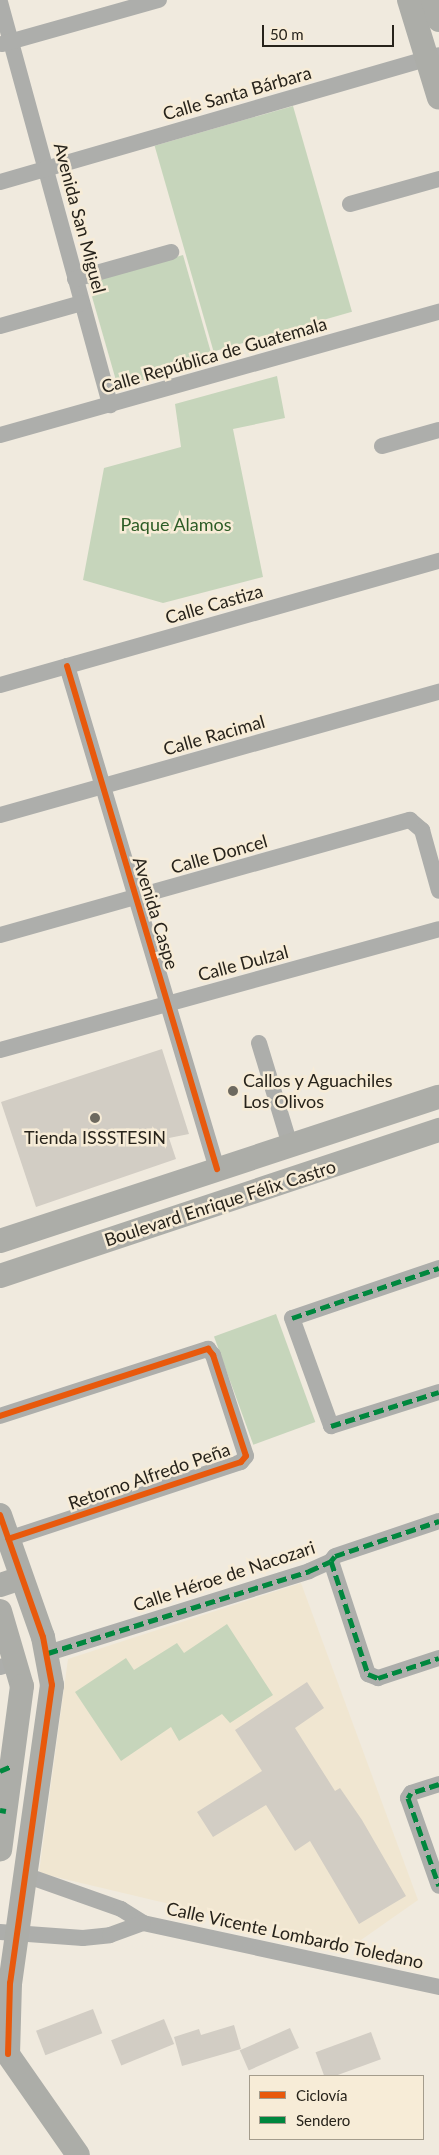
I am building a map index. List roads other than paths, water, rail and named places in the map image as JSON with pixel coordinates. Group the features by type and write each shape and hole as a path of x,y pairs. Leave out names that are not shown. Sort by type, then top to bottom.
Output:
{"street":[{"path":"5,43 141,2 159,0"},
{"path":"409,0 433,57 439,98"},
{"path":"433,0 439,20"},
{"name":"Avenida San Miguel","path":"0,2 5,43 46,169 110,405"},
{"name":"Calle Santa Bárbara","path":"0,182 433,57"},
{"path":"350,204 439,179"},
{"path":"75,279 171,252"},
{"path":"0,326 82,304"},
{"name":"Calle República de Guatemala","path":"0,435 439,312"},
{"path":"382,446 439,430"},
{"name":"Calle Castiza","path":"0,685 439,561"},
{"name":"Avenida Caspe","path":"67,666 217,1169"},
{"name":"Calle Racimal","path":"0,815 439,692"},
{"name":"Calle Doncel","path":"0,935 410,820 422,830 439,891"},
{"name":"Calle Dulzal","path":"0,1050 439,929"},
{"path":"259,1042 290,1145"},
{"name":"Boulevard Enrique Félix Castro","path":"0,1241 439,1097"},
{"name":"Boulevard Enrique Félix Castro","path":"0,1276 439,1130"},
{"path":"439,1268 292,1318 331,1426 439,1392"},
{"name":"Retorno Alfredo Peña","path":"0,1416 208,1349 213,1355 246,1456 241,1462 8,1539"},
{"path":"0,1515 8,1539 11,1582 48,1654 52,1685 25,1875 9,1933 10,1983 4,2049 78,2155"},
{"name":"Calle Héroe de Nacozari","path":"48,1654 309,1572 331,1561 335,1556 439,1521"},
{"path":"331,1561 368,1674 378,1678 439,1658"},
{"path":"0,1611 9,1664 22,1698 0,1850"},
{"path":"439,1784 408,1796 439,1886"},
{"name":"Calle Vicente Lombardo Toledano","path":"25,1875 121,1909 142,1923 439,1987"},
{"name":"Calle Vicente Lombardo Toledano","path":"9,1933 83,1938 110,1936 142,1923"}],"place":[{"name":"Callos y Aguachiles Los Olivos","path":"233,1091"},
{"name":"Tienda ISSSTESIN","path":"95,1118"}],"park label":[{"name":"Paque Alamos","path":"176,524"}]}
